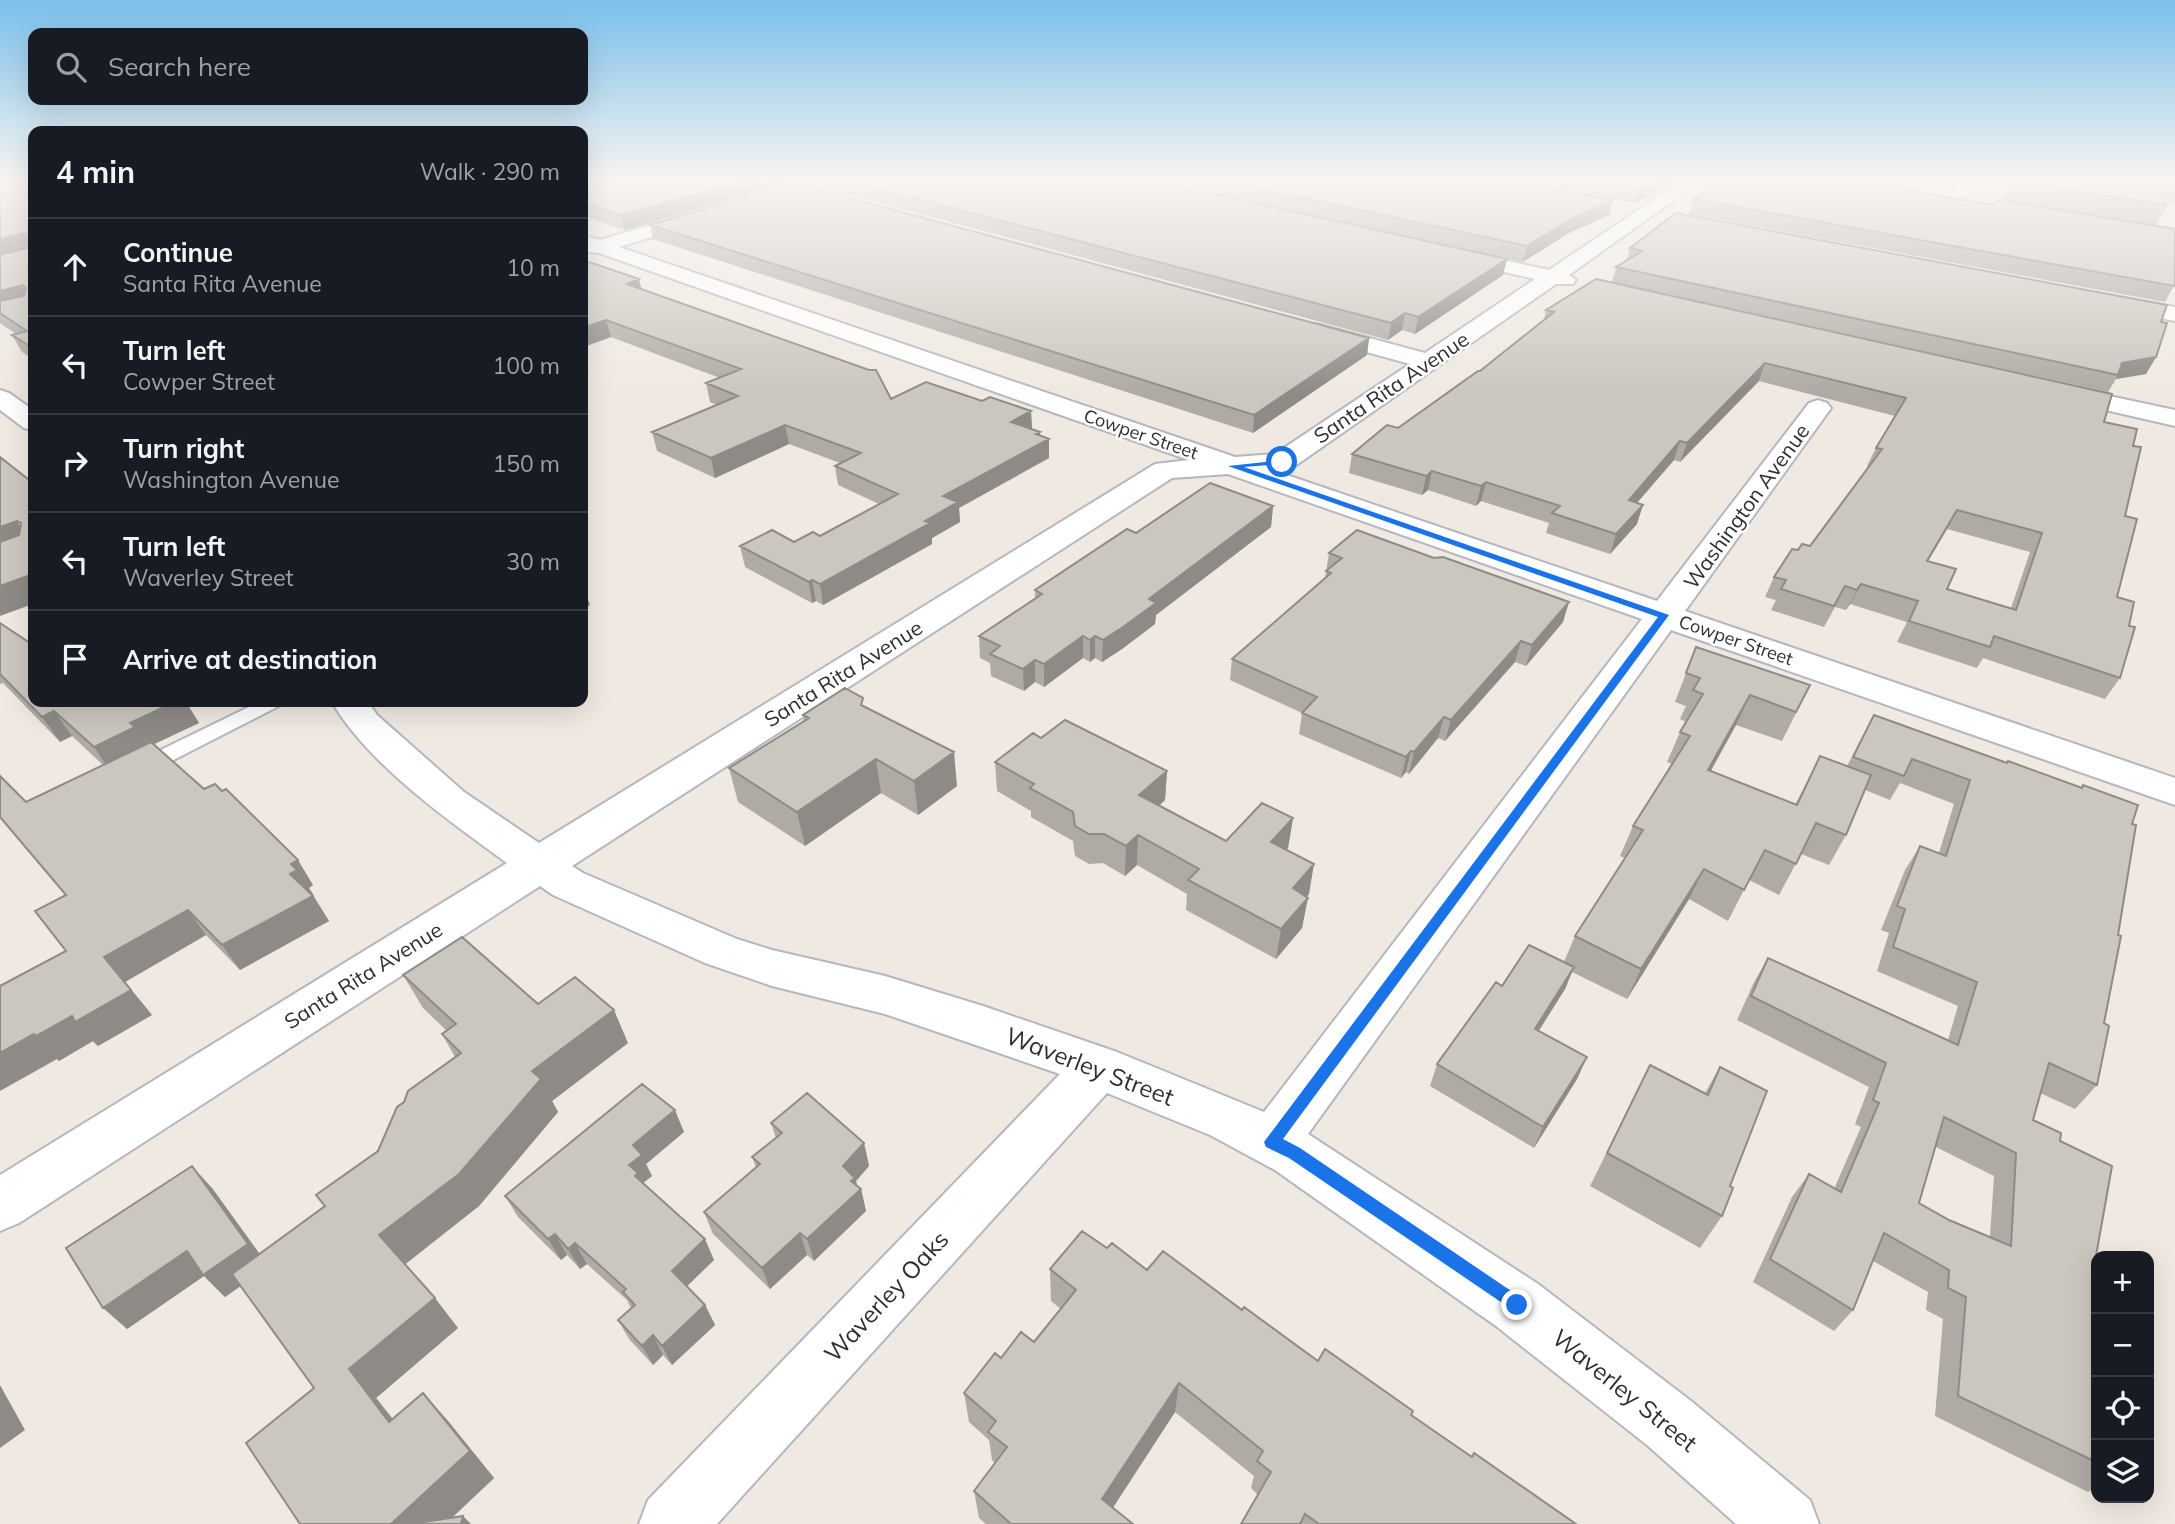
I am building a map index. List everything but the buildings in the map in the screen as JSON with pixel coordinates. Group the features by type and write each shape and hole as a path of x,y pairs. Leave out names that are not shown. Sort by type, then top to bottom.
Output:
{"street":[{"name":"Cowper Street","path":"601,251 2175,792"},
{"path":"1436,251 1589,285"},
{"name":"Santa Rita Avenue","path":"0,1205 1165,470 1282,462 1588,251"},
{"path":"2093,299 2175,314"},
{"path":"1296,325 1430,362"},
{"path":"2035,386 2175,418"},
{"path":"0,398 28,418"},
{"name":"Washington Avenue","path":"1272,1142 1818,408"},
{"path":"0,430 28,422"},
{"name":"Waverley Street","path":"354,707 364,723 450,802 568,884 721,951 772,968 909,1003 984,1026 1099,1067 1228,1119 1294,1153 1517,1305 1669,1423 1786,1524"},
{"name":"Waverley Oaks","path":"673,1524 1099,1067"}],"lane":[{"path":"129,774 263,707"}],"route":[{"path":"1282,462 1232,466 1664,615 1272,1142 1294,1153 1517,1305"}]}
